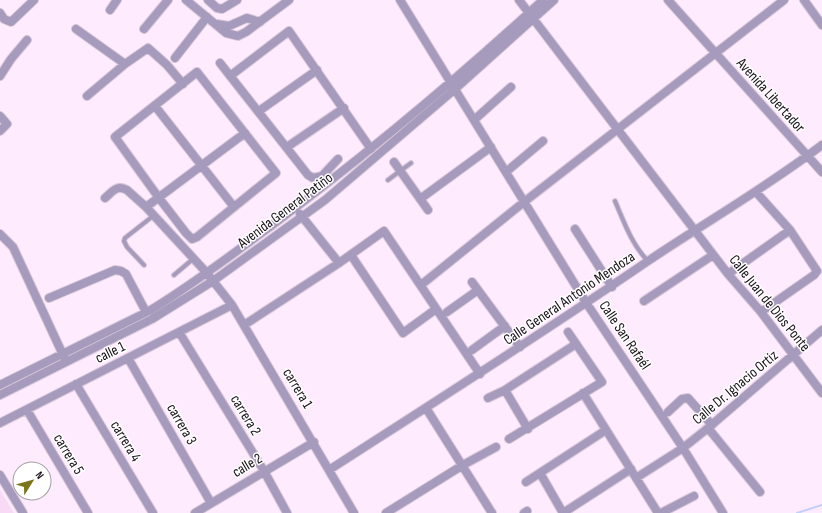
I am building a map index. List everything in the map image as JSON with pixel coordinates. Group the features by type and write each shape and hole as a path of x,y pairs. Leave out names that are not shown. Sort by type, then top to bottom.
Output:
{"street":[{"path":"0,13 4,19 11,22 34,0"},
{"path":"110,10 117,0"},
{"path":"144,29 168,0"},
{"path":"186,0 226,33 238,36 260,22 289,0"},
{"path":"208,0 217,8 222,9 237,0"},
{"name":"Calle San Rafaél","path":"400,0 587,304 684,448 723,513"},
{"path":"519,0 531,16"},
{"name":"Avenida General Patiño","path":"0,395 152,319 213,281 303,217 455,89 531,16 543,0"},
{"name":"Avenida General Patiño","path":"0,385 146,312 170,298 318,192 450,81 531,16 554,0"},
{"name":"Avenida Libertador","path":"668,0 822,172"},
{"path":"421,285 524,202 619,130 784,0"},
{"path":"804,0 822,25"},
{"name":"Calle Juan de Dios Ponte","path":"531,16 713,255 761,312 822,393"},
{"path":"175,58 207,17"},
{"path":"216,24 229,26 247,18 260,22"},
{"path":"76,29 125,64"},
{"path":"230,76 289,31 371,148"},
{"path":"0,76 11,59 27,40"},
{"path":"87,96 125,64 148,48 167,65 182,84"},
{"path":"220,63 308,175 313,178 322,176 338,159"},
{"path":"259,111 316,70"},
{"path":"197,72 276,173 197,237 192,239 159,198 115,137 182,84 197,72"},
{"path":"474,120 511,87"},
{"path":"155,106 203,165 234,207"},
{"path":"287,147 344,108"},
{"path":"0,116 7,124 0,131"},
{"path":"146,207 245,133"},
{"path":"506,172 543,141"},
{"name":"Calle General Antonio Mendoza","path":"329,470 587,304 649,261 756,192 822,145"},
{"path":"420,199 491,148"},
{"path":"394,162 428,210"},
{"name":"carrera 1","path":"105,198 116,188 123,188 146,207 206,272 232,305 314,442 354,513"},
{"path":"756,192 790,230 815,265 817,272 761,312"},
{"path":"295,208 339,263"},
{"path":"575,229 612,287"},
{"path":"728,274 790,230"},
{"path":"244,325 351,255 384,231 480,374"},
{"path":"0,234 13,247 66,361"},
{"path":"351,255 403,333 436,309"},
{"path":"644,301 713,255"},
{"path":"49,298 115,270 126,274 146,312"},
{"path":"472,282 520,347"},
{"path":"447,312 478,290"},
{"name":"calle 1","path":"0,423 232,305"},
{"path":"472,350 505,326"},
{"name":"Calle Dr. Ignacio Ortiz","path":"636,478 684,448 822,330"},
{"name":"carrera 2","path":"179,332 264,471 286,513"},
{"path":"509,439 528,429 602,382 568,332"},
{"path":"488,398 505,390 576,344"},
{"name":"carrera 3","path":"128,358 211,503"},
{"name":"carrera 4","path":"76,384 153,513"},
{"path":"505,390 528,429"},
{"path":"583,393 636,478 660,513 694,496"},
{"path":"668,412 682,399 688,398 760,492"},
{"path":"426,408 492,513"},
{"name":"carrera 5","path":"27,410 88,513"},
{"path":"526,482 606,430"},
{"name":"calle 2","path":"195,513 314,442"},
{"path":"386,513 463,465 496,447"},
{"path":"540,473 563,513 631,469"},
{"path":"0,475 23,513"}],"lane":[{"path":"388,180 411,163"},
{"path":"616,201 630,233 640,251 649,261"},
{"path":"144,265 127,247 124,241 125,238 153,216"},
{"path":"174,275 193,259"}],"shaded area":[{"path":"0,490 14,513 0,513"}],"waterway":[{"path":"797,513 822,505"}]}
